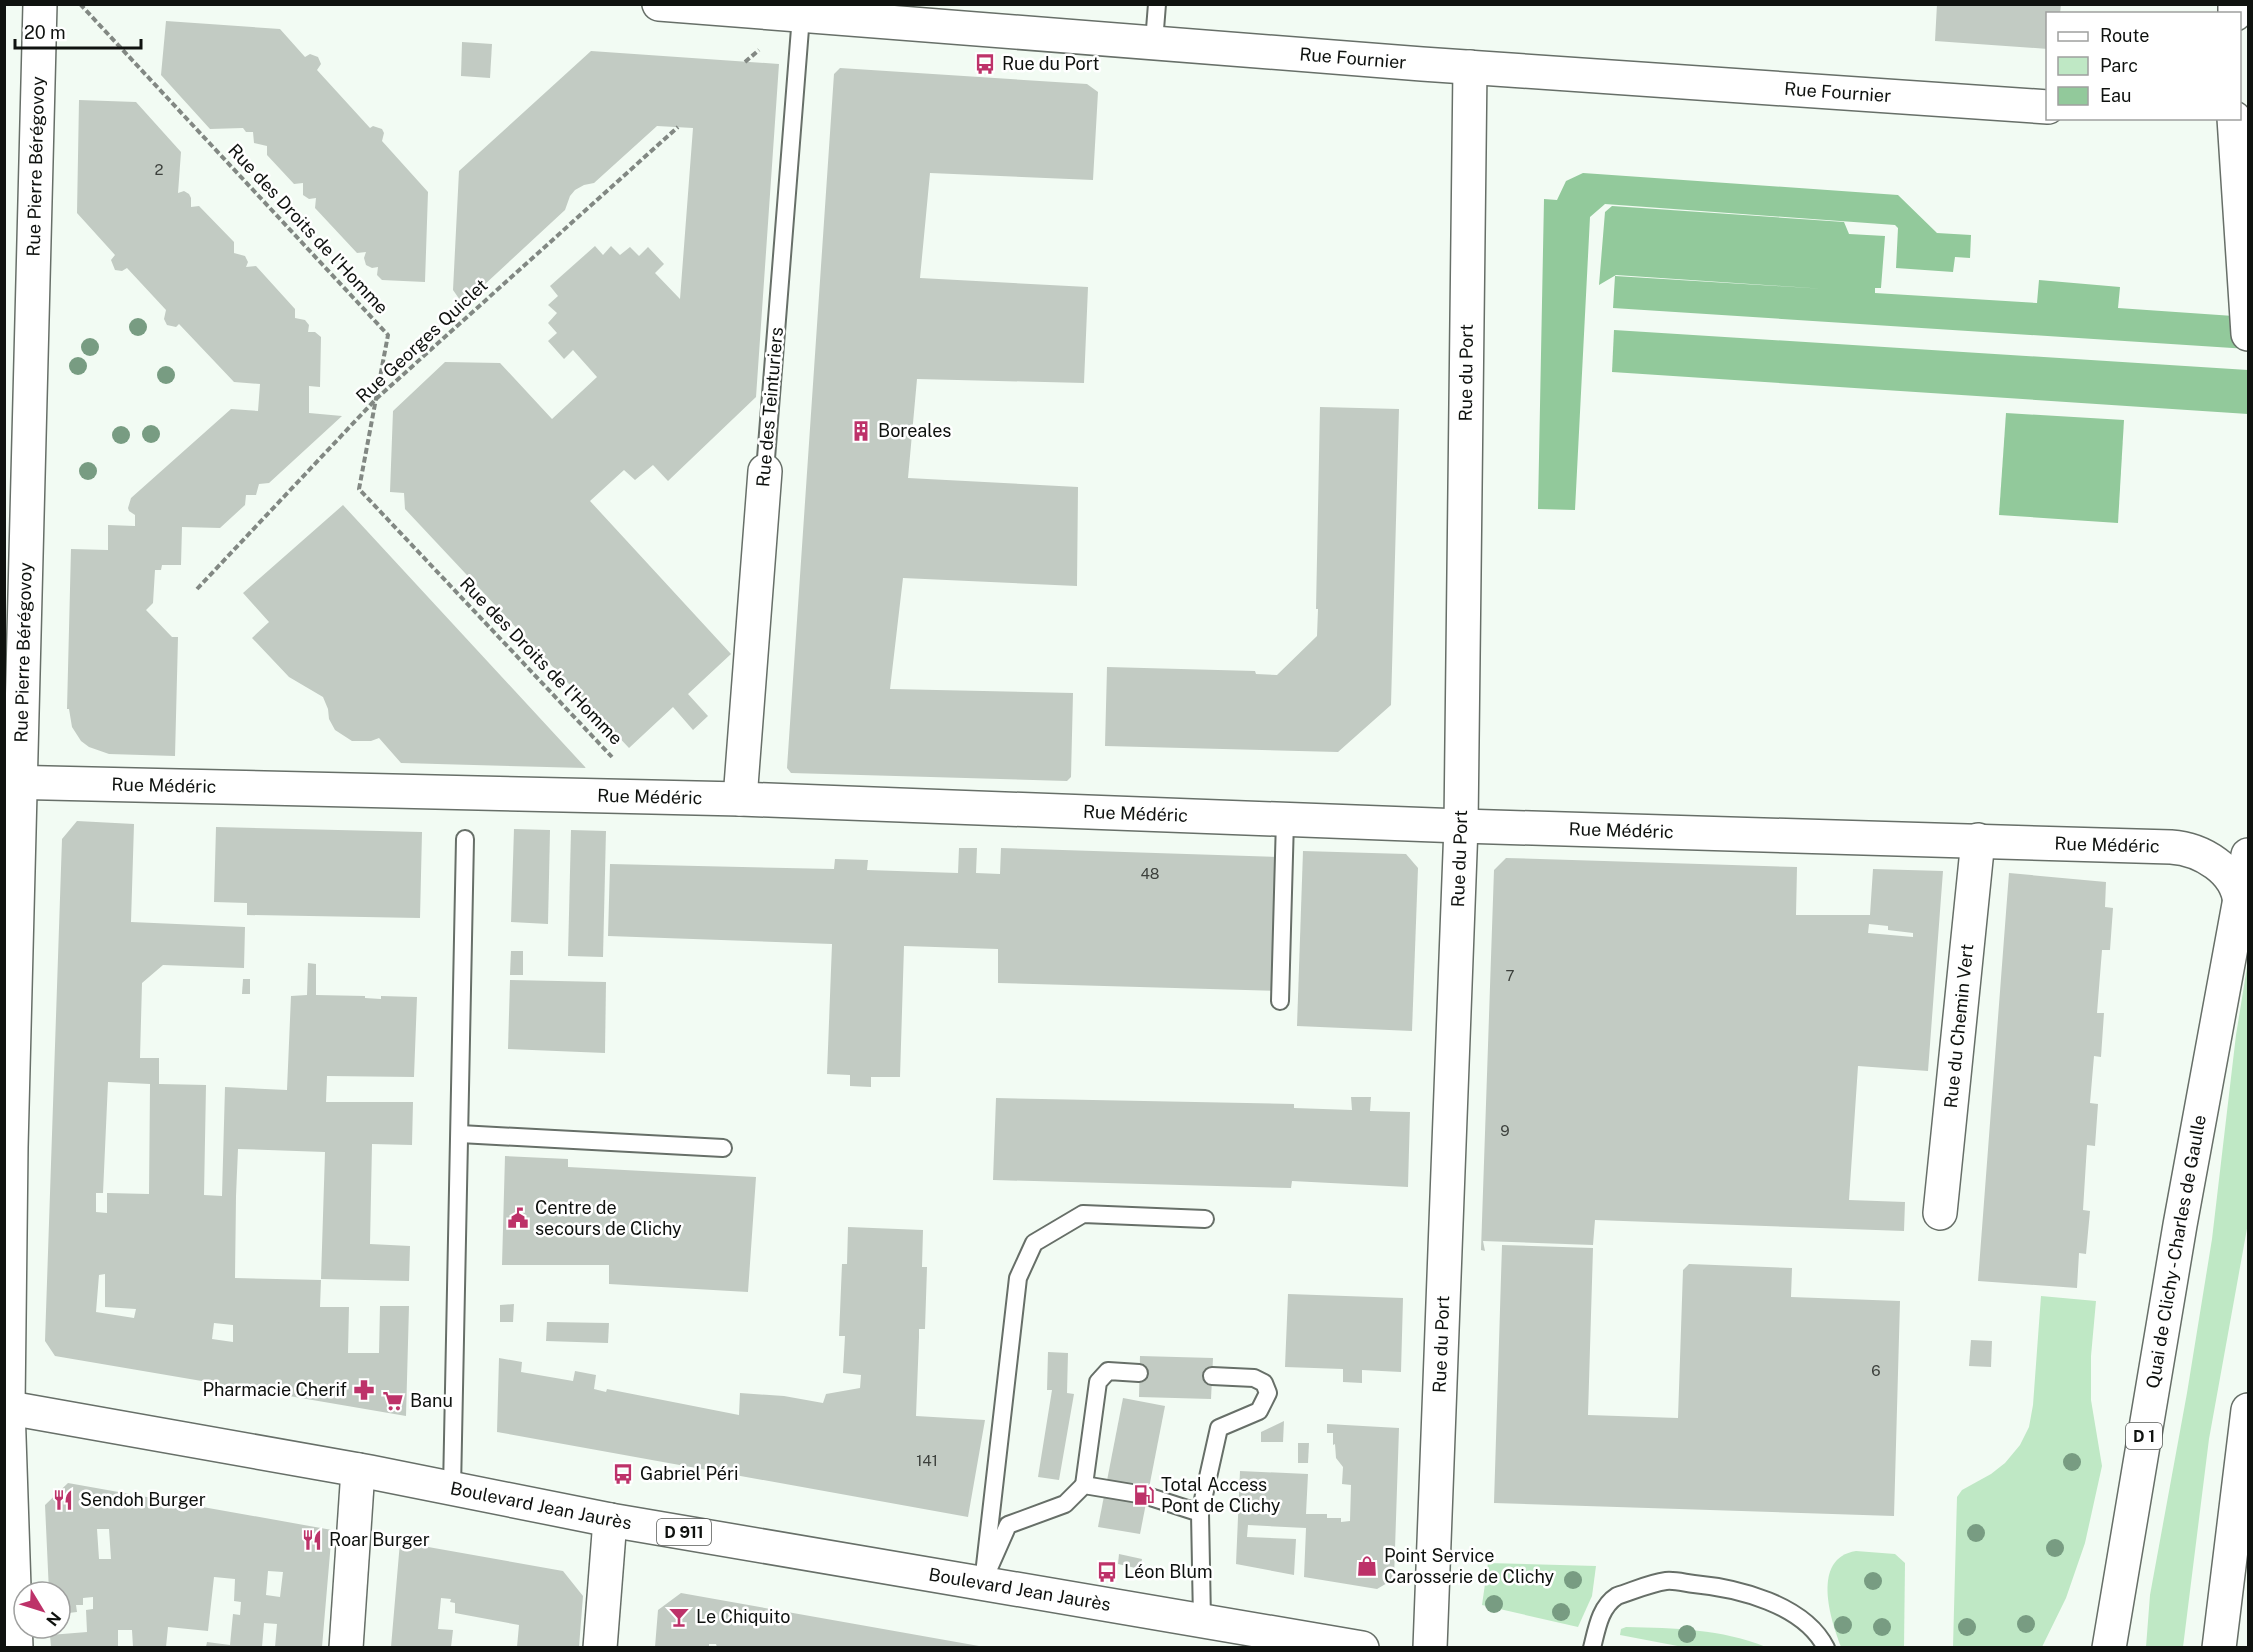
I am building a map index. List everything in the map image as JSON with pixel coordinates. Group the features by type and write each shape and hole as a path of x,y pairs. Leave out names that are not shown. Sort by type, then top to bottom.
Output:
{"street":[{"name":"Rue Pierre Bérégovoy","path":"16,1647 6,1407 12,782 40,4"},
{"name":"Rue Fournier","path":"659,4 801,16 865,12 1154,42 1470,67 2046,107"},
{"name":"Rue du Port","path":"1430,1647 1461,826 1470,67"},
{"path":"2233,120 2248,334"},
{"name":"Rue des Teinturiers","path":"740,799 765,471"},
{"name":"Rue Médéric","path":"12,782 740,799 1285,820 1978,840 2184,849 2208,859 2225,872 2235,885 2240,904"},
{"name":"Rue du Chemin Vert","path":"1940,1213 1978,840"},
{"name":"Quai de Clichy - Charles de Gaulle","path":"2109,1647 2125,1540 2180,1225 2248,855"},
{"name":"Boulevard Jean Jaurès","path":"6,1407 358,1470 610,1520 1202,1620 1321,1644 1362,1647"},
{"path":"2219,1647 2248,1410"},
{"path":"346,1647 358,1470"},
{"path":"600,1647 610,1520"}],"lane":[{"path":"1154,42 1158,4"},
{"name":"Rue des Teinturiers","path":"765,471 801,16"},
{"path":"1280,1001 1285,820"},
{"path":"452,1489 465,839"},
{"path":"460,1134 723,1148"},
{"path":"983,1583 1018,1278 1034,1243 1083,1214 1204,1219"},
{"path":"983,1583 1008,1526 1065,1504 1084,1485 1098,1382 1108,1371 1139,1373"},
{"path":"1202,1620 1200,1513 1219,1428 1259,1411 1268,1393 1264,1383 1254,1378 1212,1376"},
{"path":"1084,1485 1144,1495 1200,1513"},
{"path":"1592,1647 1603,1610 1610,1600 1666,1581 1722,1587 1773,1603 1801,1619 1826,1647"}],"path":[{"name":"Rue des Droits de l'Homme","path":"81,4 388,335 358,489 651,798"},
{"name":"Rue Georges Quiclet","path":"197,589 376,399 678,127"}],"green space":[{"path":"2248,961 2248,1223 2209,1439 2183,1647 2146,1647 2150,1595 2212,1239 2236,1035"},
{"path":"2041,1296 2096,1301 2091,1356 2091,1400 2102,1466 2085,1543 2066,1598 2042,1647 1953,1647 1957,1497 1962,1490 1991,1474 2005,1463 2020,1445 2029,1427 2033,1405"},
{"path":"1856,1551 1895,1554 1905,1563 1904,1647 1841,1647 1829,1606 1829,1577 1833,1565 1842,1556"},
{"path":"1488,1563 1596,1566 1592,1596 1578,1627 1482,1605"},
{"path":"1626,1627 1715,1633 1766,1647 1683,1647 1620,1635 1621,1629"}],"water":[{"path":"1583,173 1898,195 1937,233 1971,235 1970,258 1955,257 1953,272 1896,268 1898,228 1895,225 1605,204 1590,217 1575,510 1538,509 1544,199 1557,200 1566,181"},
{"path":"1612,206 1844,222 1849,234 1885,236 1881,288 1875,288 1875,293 2037,303 2039,280 2120,287 2118,308 2248,317 2248,349 1613,308 1615,276 1825,289 1616,275 1599,285 1605,212"},
{"path":"1614,330 2248,370 2248,414 1612,372"},
{"path":"2006,413 2124,420 2118,523 1999,515"}],"building":[{"path":"1937,4 2061,4 2060,12 2046,12 2046,49 1935,41"},
{"path":"166,21 280,29 305,57 310,54 318,57 321,64 317,70 370,128 373,126 382,129 384,133 382,141 428,192 425,282 382,280 377,275 378,267 372,268 366,265 364,258 366,252 357,253 315,208 316,198 309,199 303,195 303,183 294,184 267,155 267,146 254,143 253,132 246,132 243,128 210,129 161,75"},
{"path":"462,42 492,44 490,78 461,76"},
{"path":"591,51 779,64 756,397 668,481 653,465 635,480 624,470 590,501 731,654 688,694 708,716 693,730 673,707 629,748 405,509 404,493 390,492 393,411 445,362 500,363 552,419 597,377 573,350 564,359 548,341 557,333 548,323 557,313 548,305 558,296 550,286 595,246 603,255 611,246 620,255 630,247 639,256 648,247 664,264 655,273 680,299 693,128 657,126 594,183 575,190 565,210 470,298 460,300 453,290 459,171"},
{"name":"Boreales","path":"840,68 1087,84 1098,92 1093,180 930,173 920,278 1088,287 1084,383 917,379 908,478 1078,487 1077,586 903,578 890,689 1073,693 1071,777 1067,781 791,773 787,768 834,74"},
{"path":"79,100 136,102 181,152 178,193 184,191 189,194 191,207 199,206 234,242 234,253 245,256 248,262 246,267 256,266 295,309 295,318 305,320 309,325 308,332 315,332 321,337 320,387 309,386 309,413 342,416 269,483 259,484 256,495 246,495 245,505 220,528 182,527 181,565 162,565 161,570 155,570 153,603 146,610 172,637 178,637 175,756 109,754 89,747 81,741 72,727 69,709 67,709 71,549 108,550 108,525 135,526 135,515 128,508 131,498 231,409 258,411 260,384 234,382 179,324 176,327 167,325 164,319 166,310 127,268 122,271 115,270 111,260 115,255 77,213"},
{"path":"1320,407 1399,409 1391,705 1338,752 1105,746 1107,667 1255,671 1256,674 1277,675 1317,636"},
{"path":"343,505 586,768 401,763 379,738 371,741 352,741 335,730 329,719 323,697 289,677 252,638 269,622 243,593"},
{"path":"77,821 134,824 131,922 245,927 244,968 163,965 142,983 140,1058 159,1058 159,1084 206,1085 204,1195 222,1196 225,1087 287,1090 291,996 307,995 308,963 316,964 316,995 365,996 365,998 381,999 381,996 417,997 414,1077 327,1076 326,1102 413,1102 412,1145 372,1144 370,1244 410,1246 409,1281 321,1279 325,1152 238,1149 236,1196 235,1278 321,1280 320,1307 349,1307 348,1353 379,1353 380,1306 409,1306 406,1416 55,1356 45,1341 62,839","holes":["108,1082 150,1084 149,1194 107,1193 107,1213 96,1212 96,1193 103,1193","105,1274 105,1307 136,1309 134,1318 96,1312 99,1275","214,1323 233,1325 233,1342 212,1339"]},
{"path":"216,827 422,832 420,918 247,915 247,903 214,902"},
{"path":"514,829 550,830 548,924 511,922"},
{"path":"571,830 606,831 603,957 568,956"},
{"path":"959,848 977,848 976,873 1000,874 1001,848 1280,857 1277,991 998,983 998,949 904,946 900,1077 871,1077 871,1087 850,1086 850,1075 827,1074 832,944 608,936 610,864 834,869 835,859 868,860 867,870 958,873"},
{"path":"1303,851 1406,854 1418,868 1412,1031 1297,1026"},
{"path":"1506,858 1797,867 1796,915 1870,915 1873,869 1943,871 1928,1071 1858,1066 1849,1200 1905,1202 1904,1231 1595,1220 1593,1245 1483,1241 1485,1251 1481,1250 1494,870","holes":["1869,924 1888,926 1888,930 1913,933 1913,937 1868,933"]},
{"path":"2009,873 2106,882 2105,907 2113,908 2110,950 2102,950 2097,1013 2104,1013 2101,1057 2094,1056 2090,1103 2098,1104 2095,1146 2087,1145 2083,1210 2090,1211 2086,1254 2079,1253 2077,1288 1978,1281"},
{"path":"511,951 523,951 523,975 510,975"},
{"path":"243,979 250,979 250,994 242,994"},
{"path":"510,980 606,982 605,1053 508,1049"},
{"path":"1351,1097 1371,1097 1370,1111 1410,1112 1408,1187 1292,1181 1291,1188 993,1180 996,1098 1294,1104 1294,1108 1352,1110"},
{"path":"505,1156 568,1159 568,1167 756,1177 748,1292 609,1284 609,1265 502,1265"},
{"path":"848,1227 923,1230 922,1267 927,1267 925,1329 919,1329 916,1416 985,1420 968,1517 497,1432 499,1358 522,1362 521,1372 573,1381 575,1371 596,1375 594,1389 606,1392 607,1389 739,1415 740,1393 784,1396 823,1403 826,1394 860,1388 861,1375 843,1373 845,1336 839,1336 842,1264 847,1264"},
{"path":"1502,1245 1593,1248 1588,1415 1678,1418 1683,1270 1689,1264 1792,1268 1791,1297 1900,1301 1894,1516 1494,1503"},
{"path":"1288,1294 1403,1298 1401,1372 1362,1370 1362,1383 1343,1382 1343,1369 1285,1367"},
{"path":"514,1304 513,1322 500,1322 500,1305"},
{"path":"547,1322 609,1323 608,1343 546,1341"},
{"path":"1971,1340 1992,1341 1991,1367 1969,1366"},
{"path":"1048,1352 1068,1353 1067,1393 1074,1394 1059,1480 1038,1477 1052,1390 1047,1390"},
{"path":"1140,1356 1213,1358 1211,1399 1139,1397"},
{"path":"1123,1398 1165,1406 1140,1534 1098,1527"},
{"path":"1284,1421 1283,1442 1261,1442 1261,1432"},
{"path":"1327,1424 1399,1428 1394,1579 1377,1589 1304,1577 1306,1528 1248,1525 1247,1537 1296,1539 1294,1575 1236,1564 1240,1471 1308,1474 1306,1514 1327,1514 1327,1518 1341,1518 1341,1522 1350,1521 1351,1485 1342,1484 1343,1467 1336,1458 1333,1433 1327,1433"},
{"path":"1298,1443 1309,1443 1308,1463 1298,1463"},
{"path":"68,1483 332,1530 322,1647 275,1647 277,1624 264,1623 262,1647 206,1647 207,1642 230,1645 233,1614 240,1615 241,1602 234,1601 235,1579 214,1577 208,1631 168,1627 166,1647 133,1647 132,1630 118,1630 118,1647 51,1647 50,1640 72,1640 72,1633 87,1632 86,1610 93,1609 93,1597 83,1598 83,1605 76,1605 77,1612 72,1613 72,1580 48,1580 45,1505","holes":["97,1529 109,1529 111,1559 99,1559","268,1571 283,1572 280,1597 266,1595"]},
{"path":"400,1542 563,1571 583,1596 579,1647 517,1647 519,1625 455,1613 455,1603 450,1602 451,1599 441,1598 438,1629 453,1630 451,1647 391,1647"},
{"path":"1119,1554 1142,1559 1140,1569 1118,1564"},
{"path":"681,1593 979,1646 717,1647 716,1644 709,1644 709,1647 655,1647 658,1610"}],"place":[{"name":"Rue du Port","path":"985,64"},
{"name":"Boreales","path":"861,431"},
{"name":"Centre de secours de Clichy","path":"518,1218"},
{"name":"Pharmacie Cherif","path":"364,1390"},
{"name":"Banu","path":"393,1401"},
{"name":"Gabriel Péri","path":"623,1474"},
{"name":"Total Access Pont de Clichy","path":"1144,1495"},
{"name":"Sendoh Burger","path":"63,1500"},
{"name":"Roar Burger","path":"312,1540"},
{"name":"Point Service Carosserie de Clichy","path":"1367,1566"},
{"name":"Léon Blum","path":"1107,1572"},
{"name":"Le Chiquito","path":"679,1617"}]}
